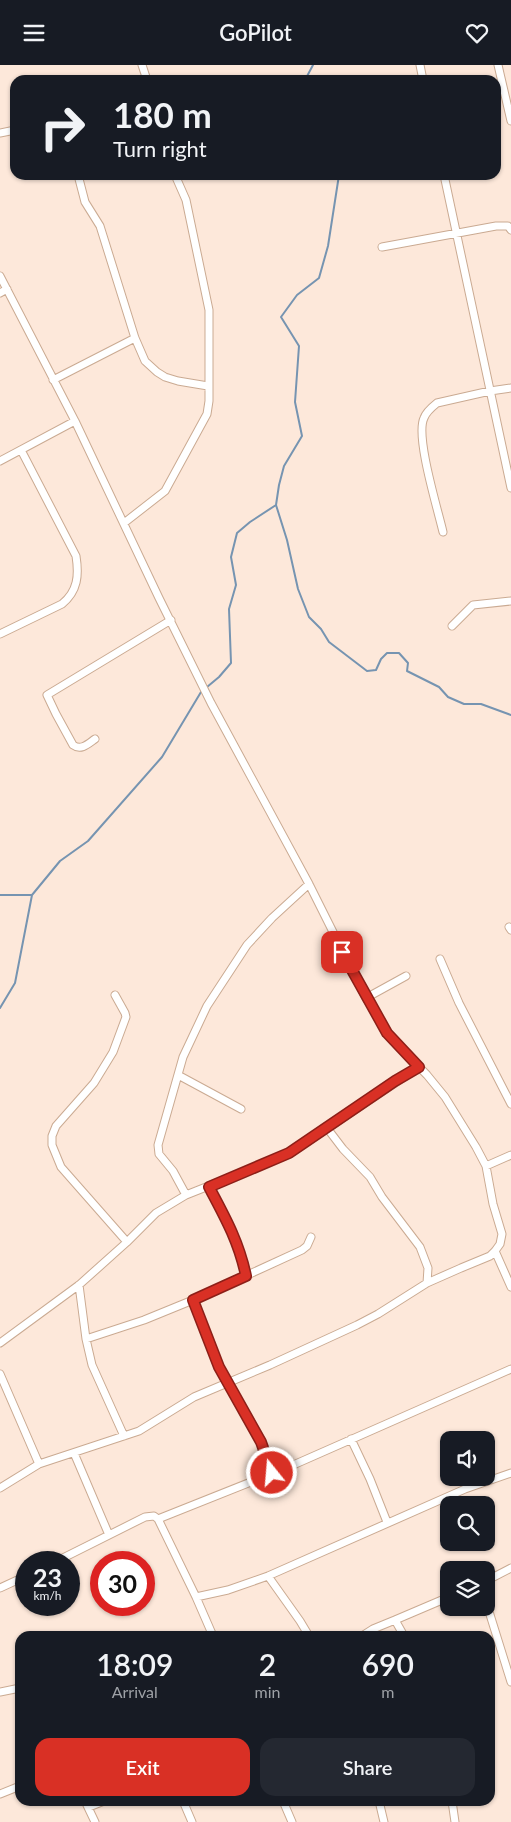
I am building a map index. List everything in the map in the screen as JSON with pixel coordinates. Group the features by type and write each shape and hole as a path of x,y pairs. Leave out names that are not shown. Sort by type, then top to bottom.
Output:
{"street":[{"path":"501,78 511,121"},
{"path":"79,180 85,202 100,226 135,338 145,361 157,372 178,381 208,386"},
{"path":"124,523 165,491 207,414 209,310 186,200 177,180"},
{"path":"445,180 511,488"},
{"path":"382,247 496,226 508,226 511,230"},
{"path":"0,276 75,421 211,703 308,884 366,998 392,1039 445,1097 486,1166 493,1204 502,1234 500,1244 490,1257 427,1283 357,1325 194,1397 139,1431 39,1464 0,1488"},
{"path":"0,293 7,289"},
{"path":"53,380 135,338"},
{"path":"444,532 426,462 422,428 424,418 437,403 511,388"},
{"path":"0,461 75,421"},
{"path":"0,634 62,604 71,597 78,570 76,556 21,450"},
{"path":"452,626 473,605 511,601"},
{"path":"95,739 81,748 77,748 47,695 171,620"},
{"path":"186,1195 160,1154 158,1145 183,1057 207,1006 247,945 308,884"},
{"path":"440,959 459,1003 511,1105"},
{"path":"366,998 406,975"},
{"path":"115,995 126,1017 113,1052 94,1083 56,1126 52,1135 52,1145 61,1167 127,1242"},
{"path":"0,1343 78,1285 127,1242 156,1213 186,1195 289,1153 395,1081 419,1067"},
{"path":"178,1075 241,1109"},
{"path":"327,1128 343,1149 370,1177 382,1197 420,1247 428,1269 427,1283"},
{"path":"486,1166 511,1155"},
{"path":"209,1187 236,1238 242,1254 246,1276"},
{"path":"86,1339 144,1320 246,1276 302,1250 307,1246 311,1237"},
{"path":"496,1251 511,1287"},
{"path":"78,1285 92,1365 124,1436"},
{"path":"193,1300 219,1367 261,1442 272,1473"},
{"path":"77,1551 145,1517 158,1519 272,1473 511,1369"},
{"path":"0,1375 39,1464"},
{"path":"351,1439 370,1479 387,1522"},
{"path":"74,1453 109,1535"},
{"path":"196,1597 228,1590 268,1576 387,1522 465,1489 511,1473"},
{"path":"158,1519 211,1631"},
{"path":"495,1576 511,1568"},
{"path":"268,1576 306,1631"},
{"path":"0,1588 15,1581"},
{"path":"370,1631 440,1601"},
{"path":"491,1616 511,1682"},
{"path":"395,1620 401,1631"},
{"path":"0,1692 15,1689"},
{"path":"0,1794 15,1788"},
{"path":"88,1806 95,1822"},
{"path":"185,1806 192,1822"},
{"path":"285,1806 292,1822"},
{"path":"380,1806 384,1822"},
{"path":"453,1806 455,1822"}],"waterway":[{"path":"308,75 313,65"},
{"path":"0,1008 15,983 32,895 60,861 88,841 162,757 201,692 219,677 231,663 229,609 236,585 231,557 237,533 276,505 284,466 302,436 295,402 299,346 281,317 297,295 319,278 328,246 338,180"},
{"path":"276,505 287,540 298,589 309,617 321,629 329,642 367,671 376,670 381,659 387,653 399,653 408,663 407,671 439,687 448,697 464,704 481,704 511,715"},
{"path":"0,895 32,895"}],"route":[{"path":"272,1473 261,1442 219,1367 193,1300 246,1276 242,1254 236,1238 209,1187 289,1153 395,1081 419,1067 387,1033 342,952"}]}
